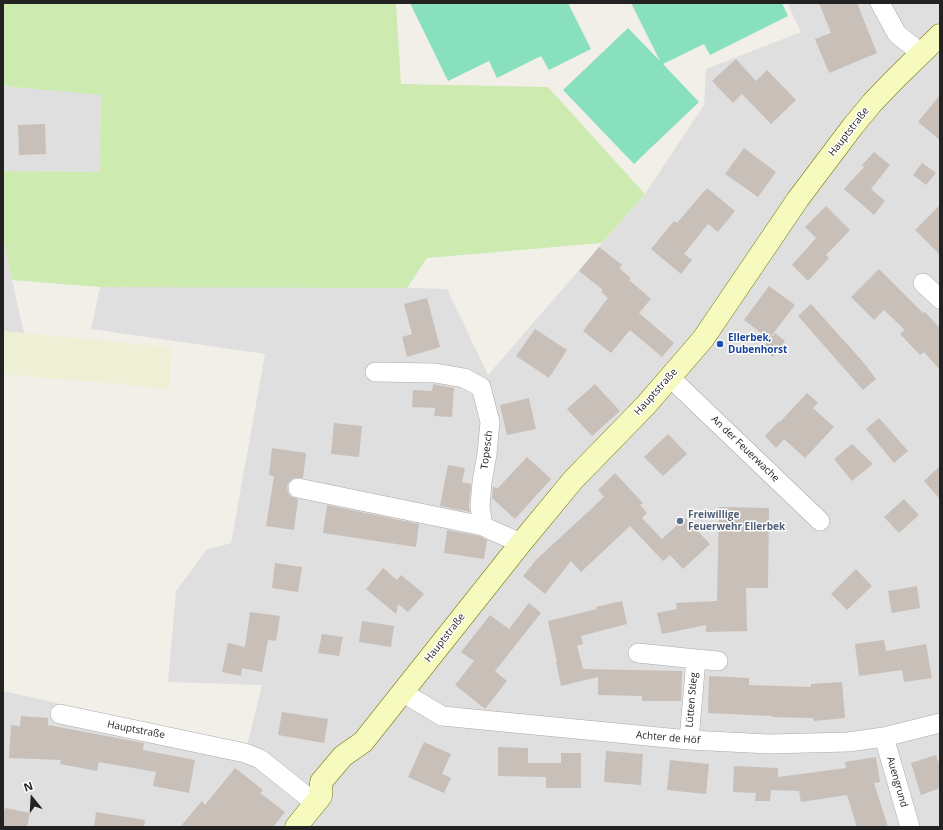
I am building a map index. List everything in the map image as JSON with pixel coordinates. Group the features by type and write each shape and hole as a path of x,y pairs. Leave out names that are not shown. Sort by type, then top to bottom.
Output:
{"main road":[{"name":"Hauptstraße","path":"296,827 318,800 331,794 343,780 355,763 363,742 573,480 646,405 703,339 798,198 853,126 872,103 921,52 940,35"}],"street":[{"path":"880,3 897,34 921,52"},
{"path":"923,283 940,300"},
{"name":"Topesch","path":"375,372 436,373 464,378 481,387 490,422 480,507 484,526"},
{"name":"An der Feuerwache","path":"670,376 820,521"},
{"path":"298,488 484,526 521,543"},
{"name":"Lütten Stieg","path":"638,653 718,661"},
{"name":"Lütten Stieg","path":"689,740 696,659"},
{"name":"Achter de Höf","path":"402,692 442,716 689,740 769,744 848,742 884,737 940,723"},
{"name":"Hauptstraße","path":"60,714 245,752 260,760 318,800"},
{"name":"Auengrund","path":"884,737 910,827"}],"shaded area":[{"path":"787,3 940,3 940,827 3,827 3,691 247,746 262,685 168,682 176,591 206,550 231,543 265,354 91,329 100,287 277,286 447,289 488,375 645,194 704,105 706,69 801,32"},
{"path":"3,86 101,94 99,172 3,171"},
{"path":"3,237 12,280 24,333 3,331"}],"green space":[{"path":"4,3 396,3 401,84 548,87 645,194 602,243 427,258 407,288 100,287 12,280 3,237 3,171 99,172 101,95 3,86"},
{"path":"410,3 568,3 591,49 549,70 541,56 497,78 489,61 448,81"},
{"path":"631,3 782,3 788,16 710,55 704,44 663,64 699,102 634,164 563,90 628,28 660,61"},
{"path":"3,331 172,347 169,389 3,374"}],"building":[{"path":"819,3 857,3 877,53 829,73 815,39 831,33"},
{"path":"736,59 756,81 767,70 796,100 771,124 742,94 733,103 712,81"},
{"path":"940,95 940,140 918,122"},
{"path":"45,124 46,154 19,155 18,125"},
{"path":"744,148 776,172 758,197 725,174"},
{"path":"874,152 890,165 871,189 885,201 874,215 844,189 864,167 862,165"},
{"path":"922,163 936,173 926,185 913,175"},
{"path":"707,188 735,211 718,232 708,224 684,254 692,260 681,274 651,249 674,221 677,223"},
{"path":"940,205 940,255 915,230"},
{"path":"826,206 850,230 826,255 829,258 808,281 792,265 816,238 805,227"},
{"path":"599,247 622,265 619,268 631,278 629,280 651,299 639,313 674,343 662,357 630,330 611,353 583,331 608,298 601,292 603,290 579,271"},
{"path":"879,269 940,328 940,370 924,352 920,355 900,334 905,330 884,310 874,320 851,297"},
{"path":"769,286 795,305 769,339 744,320"},
{"path":"427,298 440,347 407,357 402,337 412,334 404,304"},
{"path":"811,304 864,363 876,379 863,390 798,316"},
{"path":"535,329 567,350 549,378 516,356"},
{"path":"775,333 785,341 773,357 762,349"},
{"path":"433,384 454,388 452,417 434,416 435,408 412,407 413,390 432,391"},
{"path":"595,384 620,411 592,436 567,409"},
{"path":"807,393 818,403 813,408 834,427 805,458 784,439 776,448 765,436"},
{"path":"529,398 536,429 507,435 500,405"},
{"path":"879,418 908,451 894,463 866,429"},
{"path":"334,423 362,426 359,457 331,454"},
{"path":"668,434 687,454 663,476 644,457"},
{"path":"852,444 873,464 852,481 834,459"},
{"path":"272,448 306,453 303,478 294,478 287,486 290,496 298,499 294,530 266,526 274,476 269,475"},
{"path":"527,457 551,479 515,519 492,498 493,487 498,488"},
{"path":"448,465 465,468 462,482 471,484 469,506 470,512 440,506"},
{"path":"940,466 940,499 924,481"},
{"path":"615,473 643,503 640,505 647,513 642,518 662,539 685,518 710,544 683,569 670,555 663,561 630,526 581,572 571,561 545,594 523,576 537,559 604,497 598,490"},
{"path":"904,499 919,515 899,533 884,517"},
{"path":"327,505 419,524 416,547 323,533"},
{"path":"719,507 769,508 768,588 746,588 747,631 706,632 706,625 662,634 657,613 677,609 676,603 717,601"},
{"path":"447,530 479,536 487,540 484,559 444,553"},
{"path":"275,563 302,567 298,592 272,588"},
{"path":"383,568 397,580 401,575 424,594 408,612 398,604 396,614 366,589"},
{"path":"856,569 872,586 847,610 831,594"},
{"path":"917,586 920,608 892,613 888,591"},
{"path":"622,601 627,624 581,636 583,644 577,646 583,669 682,671 681,701 642,701 642,696 598,695 598,677 561,686 548,621 597,609 596,607"},
{"path":"529,603 541,613 495,671 507,681 485,709 455,685 474,661 461,652 490,615 509,629"},
{"path":"250,612 280,616 276,641 268,640 262,672 242,668 241,676 222,672 228,643 245,647"},
{"path":"362,621 394,626 391,647 359,642"},
{"path":"322,634 343,637 339,656 318,653"},
{"path":"884,640 886,651 926,644 932,678 904,682 902,670 859,676 855,644"},
{"path":"709,676 749,678 749,685 811,687 811,684 842,682 845,718 814,721 813,718 708,713"},
{"path":"282,712 328,719 324,743 278,735"},
{"path":"21,716 48,718 48,725 144,743 143,750 195,760 189,793 153,786 156,772 99,762 97,771 60,764 61,760 9,758 11,725 20,726"},
{"path":"424,742 451,754 442,774 451,778 444,793 408,777"},
{"path":"498,747 528,748 528,763 561,763 561,753 581,753 581,788 546,788 546,777 498,776"},
{"path":"606,751 643,754 641,785 604,782"},
{"path":"936,755 940,767 940,788 921,795 911,763"},
{"path":"876,757 880,782 874,783 888,827 857,827 847,795 801,802 799,791 771,790 770,801 755,801 756,793 733,792 734,766 778,768 778,777 846,768 845,762"},
{"path":"670,760 709,764 706,794 667,790"},
{"path":"235,768 263,790 260,793 285,812 273,827 180,827 202,801 205,805"},
{"path":"5,808 30,813 27,827 3,827"},
{"path":"96,812 145,820 144,827 94,827"}],"place":[{"name":"Ellerbek, Dubenhorst","path":"720,344"},
{"name":"Freiwillige Feuerwehr Ellerbek","path":"680,521"}]}
